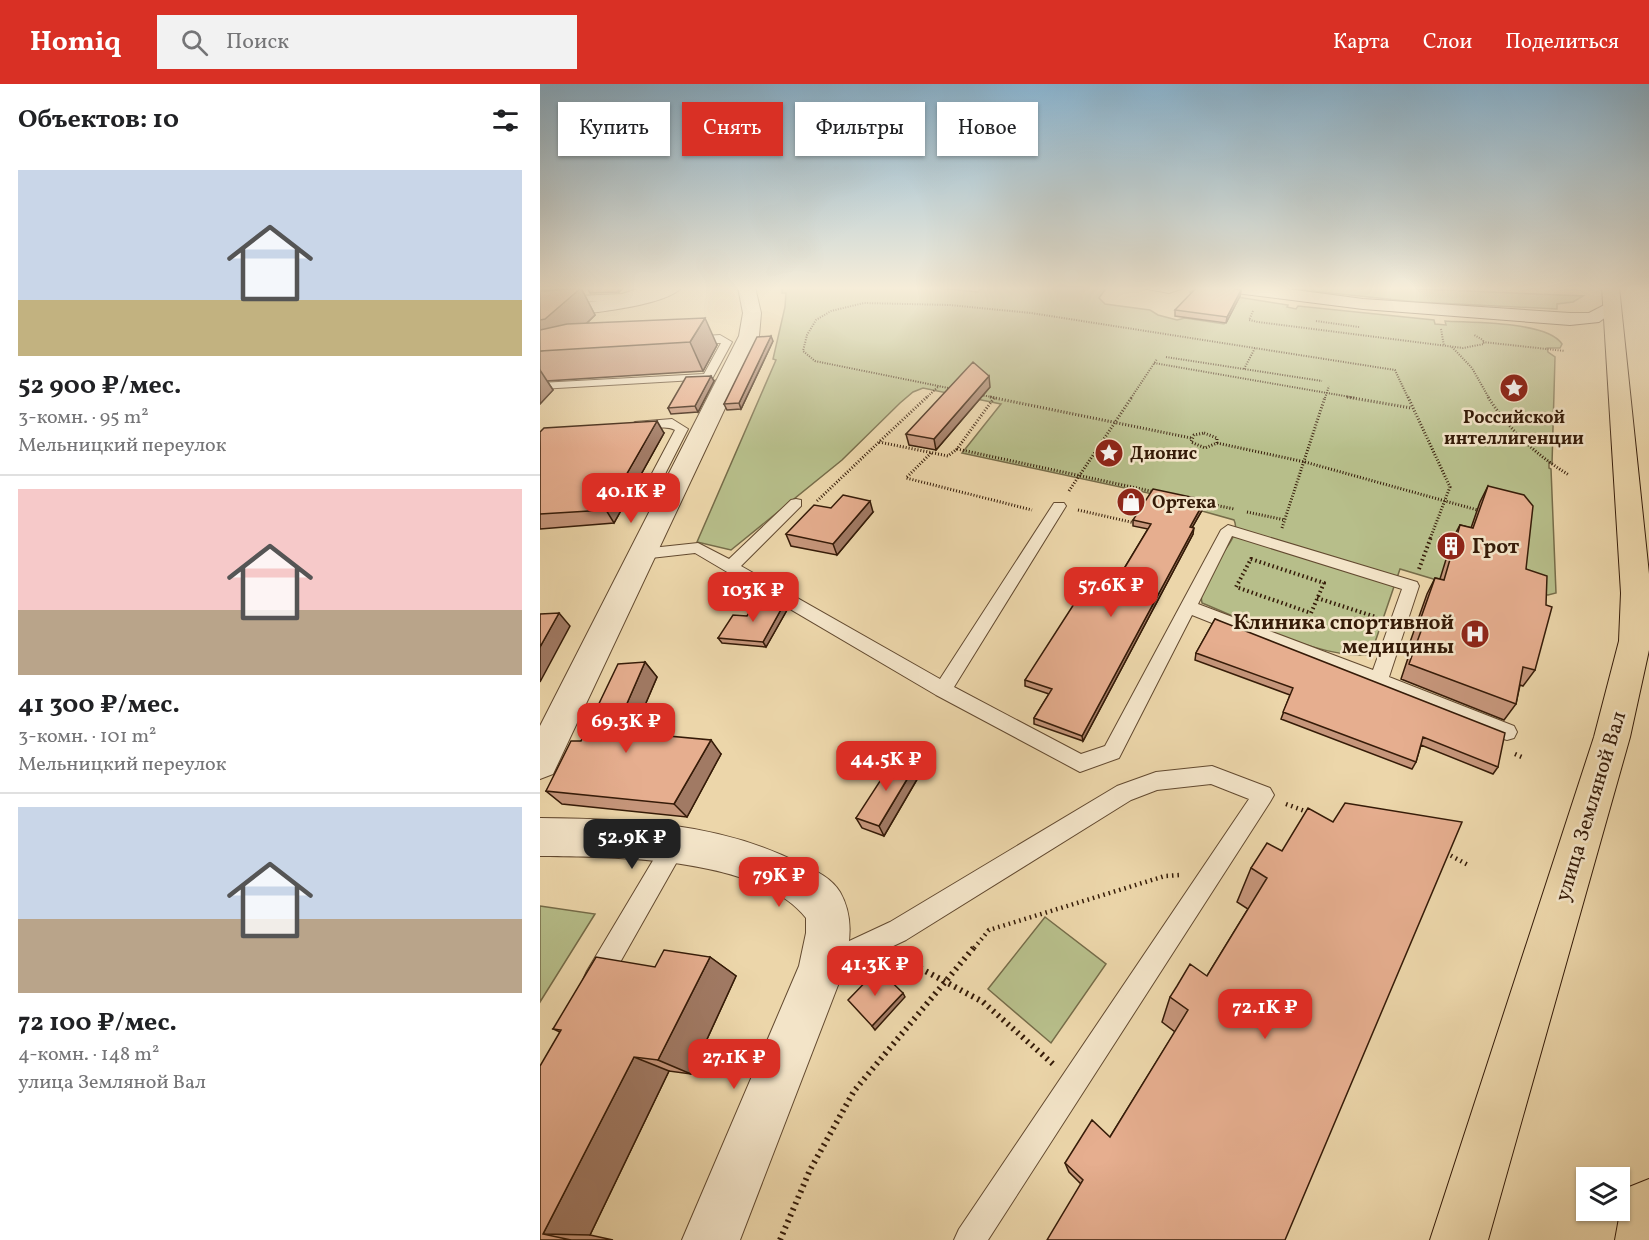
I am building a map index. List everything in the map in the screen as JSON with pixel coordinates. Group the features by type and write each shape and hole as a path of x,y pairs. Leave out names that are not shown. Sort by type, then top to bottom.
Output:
{"main road":[{"name":"улица Земляной Вал","path":"1459,1240 1612,737 1635,641 1636,593 1613,341"},
{"path":"1644,1240 1649,1207"}],"street":[{"path":"540,763 677,480 720,376 742,341"},
{"path":"1609,341 1613,346"},
{"path":"540,837 607,838 675,844 775,870 811,892 827,912 828,939 822,967 711,1240"}],"lane":[{"path":"540,386 720,376 727,342 725,341"},
{"path":"617,427 672,423 682,429 655,482 677,480"},
{"path":"730,567 796,503"},
{"path":"943,690 1057,510"},
{"path":"642,554 698,548 943,690 1080,763 1112,752 1228,530 1411,586 1379,680"},
{"path":"1187,606 1507,732"},
{"path":"822,967 870,941 897,932 1124,792 1156,781 1212,775 1263,795 970,1240"},
{"path":"582,1004 675,844"}],"path":[{"path":"805,341 803,351 815,361 961,391"},
{"path":"1210,341 1395,370 1450,487 1411,586"},
{"path":"1409,341 1478,347 1483,342 1565,351"},
{"path":"1451,346 1472,368 1490,400 1524,443 1539,457 1569,475"},
{"path":"1244,369 1255,348"},
{"path":"1166,357 1322,381"},
{"path":"1057,510 1157,359"},
{"path":"1154,363 1412,408"},
{"path":"796,503 811,506 939,386"},
{"path":"1276,544 1329,386"},
{"path":"972,393 1191,438 1198,433 1209,434 1217,438 1217,443"},
{"path":"879,442 948,456 957,449 994,398"},
{"path":"1191,438 1191,442 1199,447 1210,447 1217,443 1305,462 1484,512"},
{"path":"957,449 1159,493"},
{"path":"931,453 906,478 1057,510 1135,523"},
{"path":"1193,500 1285,520"},
{"path":"1442,536 1467,544 1462,557 1437,549 1439,542 1442,536"},
{"path":"1430,539 1439,542"},
{"path":"1251,559 1324,583 1317,598 1311,613 1236,587 1251,559"},
{"path":"1317,598 1398,625"},
{"path":"1263,795 1314,815"},
{"path":"1442,851 1470,866"},
{"path":"780,1240 810,1170 854,1091 989,930 1165,876 1210,874"},
{"path":"870,941 983,1002 1074,1082"}],"green space":[{"path":"777,341 1559,341 1562,344 1560,348 1547,348 1548,352 1555,357 1552,464 1549,462 1549,468 1551,469 1556,593 1548,595 1440,581 1400,569 1371,654 1353,655 1310,646 1202,603 1202,591 1206,580 1233,538 1234,520 1202,511 1204,505 962,453 1001,404 923,388 913,392 842,460 731,550 697,542 776,360 773,359"},
{"path":"540,906 595,914 540,1002"},
{"path":"1045,917 1106,964 1051,1043 988,989"}],"building":[{"path":"540,341 691,341 690,342 540,351"},
{"path":"755,341 769,341 739,403 724,404"},
{"path":"973,362 989,376 934,439 906,434"},
{"path":"711,376 695,406 668,408 686,377"},
{"path":"657,421 606,510 540,514 540,432 544,428"},
{"name":"Клиника спортивной медицины","path":"1488,486 1524,495 1533,506 1526,569 1547,576 1546,605 1552,607 1535,670 1523,667 1516,704 1409,664 1421,631 1417,629 1435,578 1444,580 1460,525 1473,528"},
{"path":"1153,489 1205,500 1190,527 1194,528 1082,736 1034,718 1052,689 1025,680 1083,590 1107,597 1151,524 1133,520"},
{"path":"843,495 870,501 833,544 786,534 814,505 831,508"},
{"path":"757,600 784,604 763,642 718,638 733,615 747,616"},
{"path":"559,613 540,647 540,614"},
{"path":"1215,619 1505,733 1498,767 1423,737 1416,762 1283,712 1293,688 1196,653"},
{"path":"645,662 615,731 711,740 674,804 546,791 571,741 581,741 618,664"},
{"path":"897,755 915,766 879,826 856,818"},
{"path":"1345,803 1462,822 1285,1240 1047,1240 1083,1180 1065,1163 1092,1120 1110,1137 1188,1010 1170,997 1190,964 1207,976 1267,878 1251,868 1267,843 1282,851 1308,808 1333,822"},
{"path":"664,950 710,957 658,1060 634,1057 543,1234 571,1240 540,1240 540,1066 561,1030 553,1029 596,957 655,967"},
{"path":"878,969 903,993 872,1026 848,1000"}],"place":[{"name":"Российской интеллигенции","path":"1514,388"},
{"name":"Дионис","path":"1109,453"},
{"name":"Ортека","path":"1131,502"},
{"name":"Грот","path":"1451,546"},
{"name":"Клиника спортивной медицины","path":"1475,634"}]}
